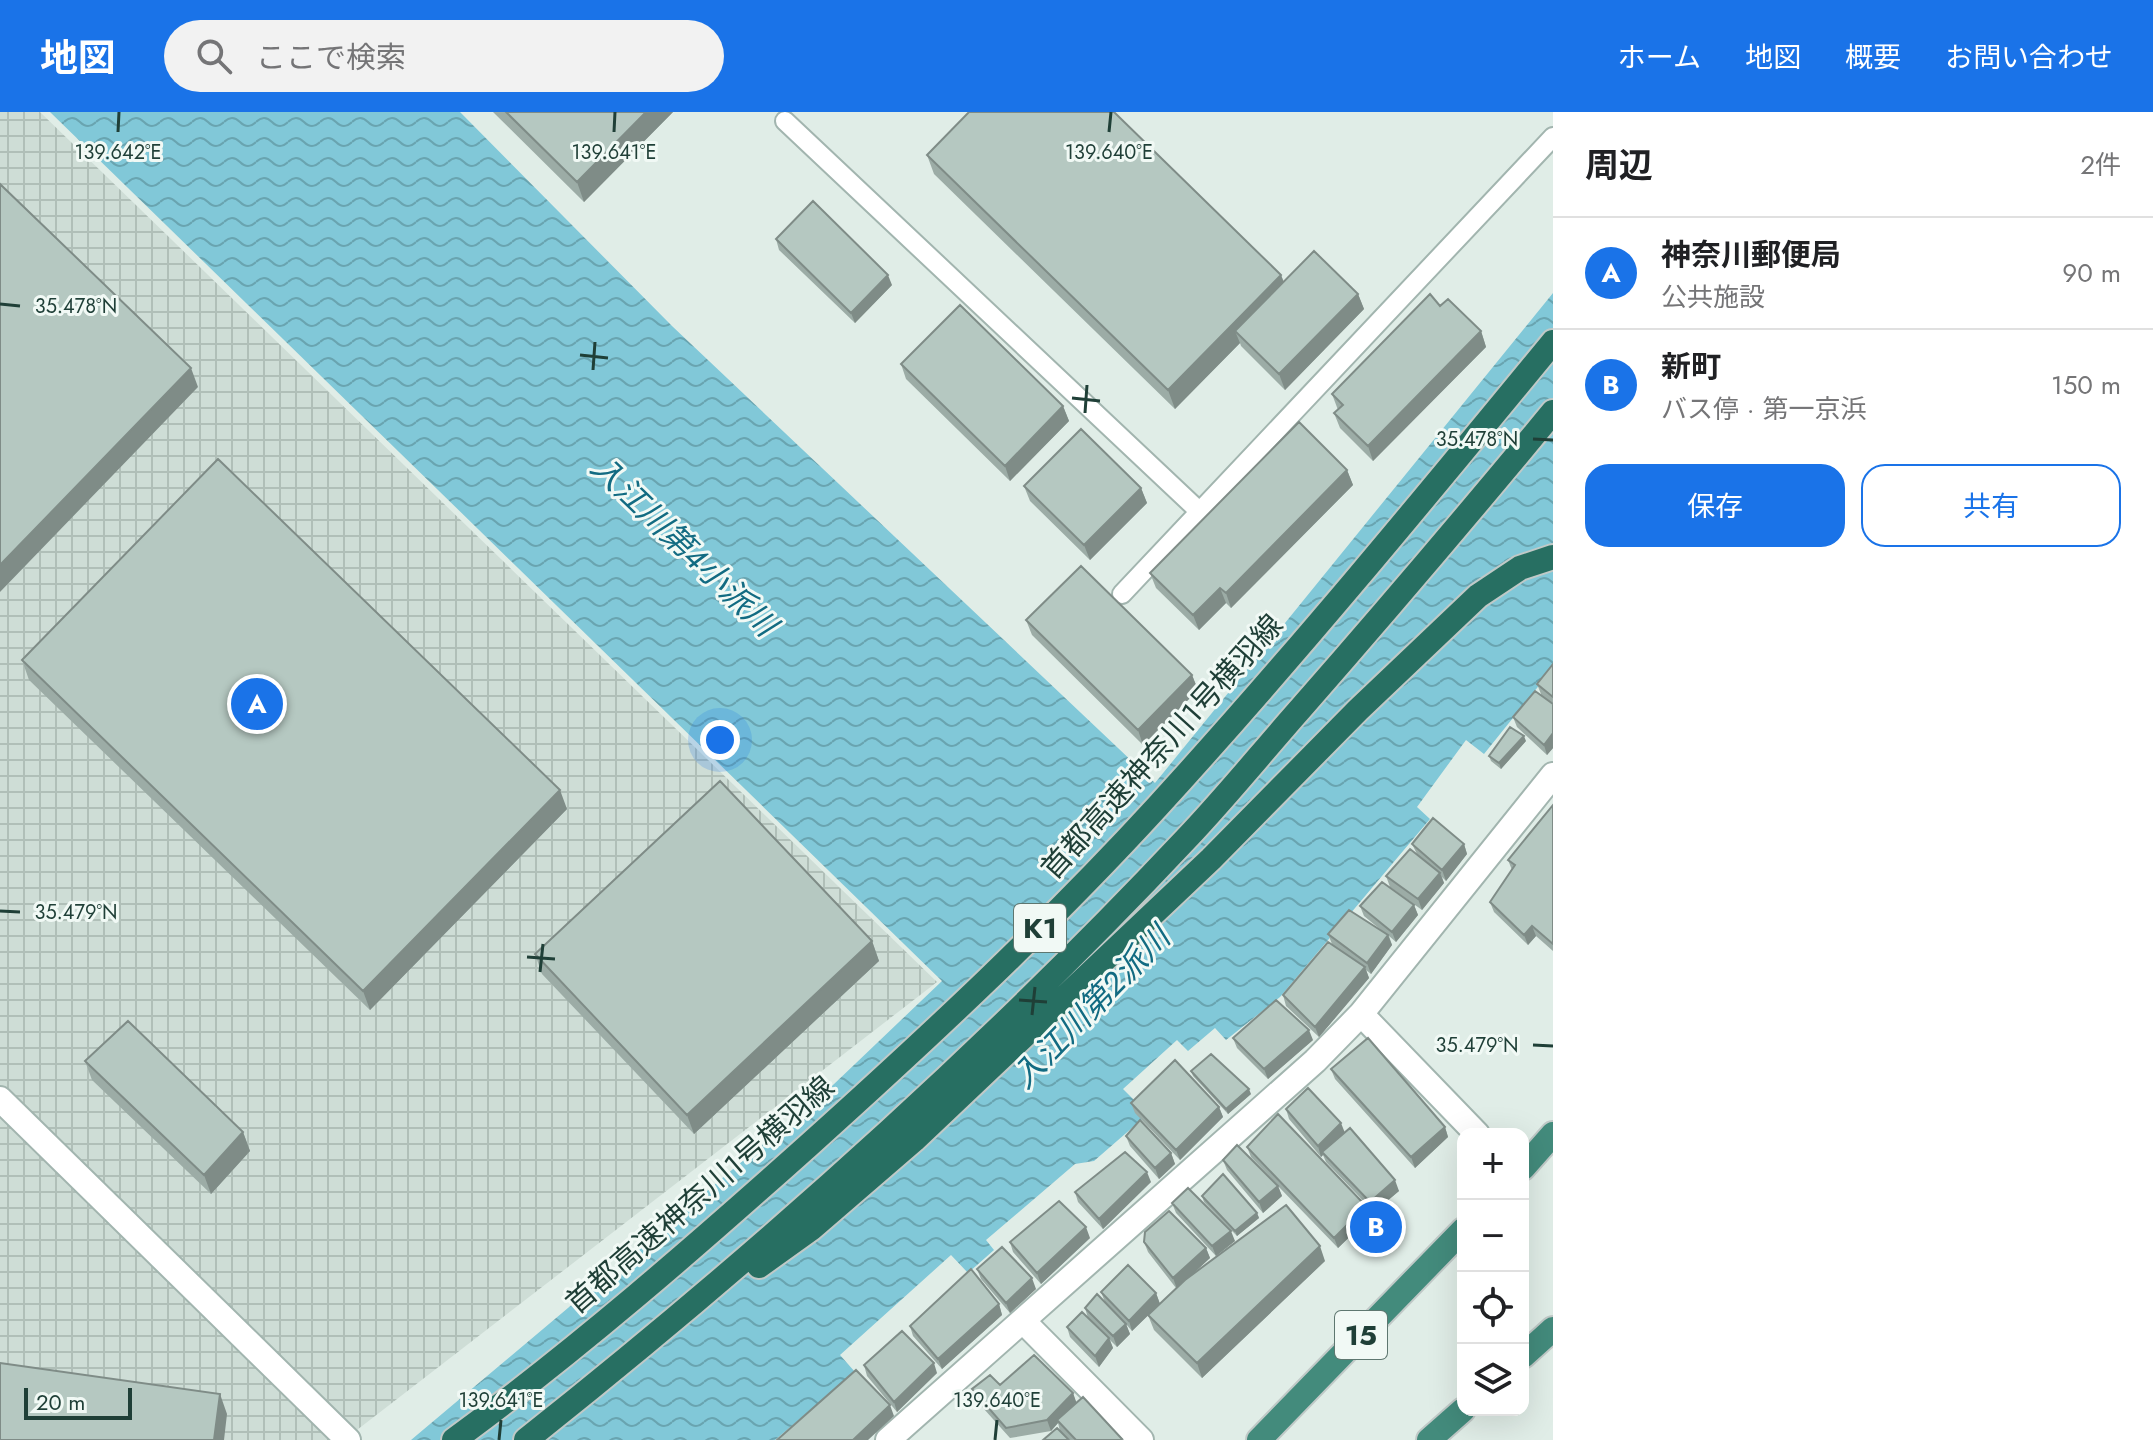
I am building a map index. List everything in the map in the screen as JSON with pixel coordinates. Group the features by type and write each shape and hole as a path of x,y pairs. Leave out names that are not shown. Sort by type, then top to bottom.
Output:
{"highway":[{"name":"首都高速神奈川1号横羽線","path":"454,1440 596,1328 739,1207 1021,947 1157,807 1406,521 1553,342"},
{"name":"K1","path":"526,1440 766,1242 908,1115 1048,979 1176,849 1439,550 1553,412"},
{"path":"623,1363 812,1228 914,1140 1211,859 1358,710 1478,596 1520,568 1553,557"},
{"path":"1529,1161 1553,1134"},
{"name":"15","path":"1259,1440 1457,1236"},
{"path":"1529,1351 1553,1329"},
{"path":"1440,1437 1458,1416"}],"street":[{"path":"888,1440 1315,1061 1361,1014 1553,775"},
{"path":"1361,1014 1471,1128"},
{"path":"0,1099 348,1440"},
{"path":"1023,1321 1141,1440"}],"lane":[{"path":"785,121 1199,511"},
{"path":"1122,594 1553,137"}],"shaded area":[{"path":"0,112 40,112 937,982 344,1440 0,1440"}],"water":[{"path":"50,112 460,112 672,326 1155,783 1553,293 1553,668 1484,754 1466,740 1417,807 1430,819 1280,997 1226,1040 1215,1028 1188,1051 1177,1040 1123,1089 1148,1114 1094,1161 1075,1164 986,1240 994,1250 968,1273 951,1255 840,1355 855,1372 775,1440 411,1440 833,1085 942,981"}],"building":[{"path":"506,112 646,112 577,182"},
{"path":"969,112 1114,112 1281,275 1168,390 927,155"},
{"path":"0,184 191,368 0,565"},
{"path":"813,201 888,275 851,313 776,239"},
{"path":"1314,251 1358,294 1279,374 1235,331"},
{"path":"1430,294 1440,306 1448,299 1481,331 1368,446 1334,413 1343,405 1332,394"},
{"path":"960,305 1063,406 1005,466 901,364"},
{"path":"1299,422 1347,470 1226,593 1220,588 1193,615 1150,573"},
{"path":"1081,429 1141,488 1084,545 1024,486"},
{"path":"218,459 560,790 363,991 22,660"},
{"path":"1081,566 1192,675 1138,730 1026,620"},
{"path":"1553,664 1553,697 1537,684"},
{"path":"1535,691 1553,704 1553,733 1544,745 1513,717"},
{"path":"1510,727 1524,736 1499,763 1489,756"},
{"path":"720,781 872,941 687,1115 535,954"},
{"path":"1553,805 1553,944 1532,926 1524,935 1490,902 1515,865 1508,860"},
{"path":"1433,818 1464,844 1442,870 1412,844"},
{"path":"1410,849 1440,873 1418,899 1386,876"},
{"path":"1382,882 1414,905 1392,932 1360,906"},
{"path":"1349,910 1388,935 1367,963 1328,934"},
{"path":"1328,942 1365,967 1315,1027 1283,995"},
{"path":"1276,1000 1309,1030 1264,1069 1233,1038"},
{"path":"128,1021 243,1132 204,1175 85,1061"},
{"path":"1368,1038 1445,1127 1411,1157 1331,1069"},
{"path":"1211,1054 1249,1089 1226,1109 1191,1071"},
{"path":"1175,1060 1219,1107 1176,1150 1131,1103"},
{"path":"1308,1088 1341,1123 1318,1146 1286,1109"},
{"path":"1278,1114 1366,1206 1334,1238 1247,1147"},
{"path":"1140,1120 1171,1153 1155,1168 1126,1136"},
{"path":"1350,1128 1395,1180 1370,1202 1322,1152"},
{"path":"1237,1145 1278,1186 1259,1202 1223,1160"},
{"path":"1125,1152 1147,1172 1099,1219 1075,1192"},
{"path":"1223,1174 1257,1213 1235,1231 1202,1196"},
{"path":"1188,1188 1231,1231 1212,1246 1172,1203"},
{"path":"1059,1201 1086,1227 1037,1273 1010,1242"},
{"path":"1286,1205 1320,1246 1197,1363 1148,1315 1185,1280"},
{"path":"1169,1211 1206,1248 1173,1278 1144,1242 1145,1232"},
{"path":"1002,1247 1032,1278 1006,1303 977,1269"},
{"path":"1128,1265 1156,1293 1129,1321 1101,1292"},
{"path":"971,1269 999,1304 938,1359 910,1326"},
{"path":"1097,1294 1126,1324 1113,1336 1085,1308"},
{"path":"1082,1312 1109,1338 1095,1356 1067,1327"},
{"path":"902,1331 934,1363 894,1402 864,1365"},
{"path":"1034,1355 1073,1393 1047,1420 1006,1428 972,1389 990,1375 1000,1385"},
{"path":"0,1363 220,1394 214,1440 0,1440"},
{"path":"856,1370 890,1405 853,1440 777,1440"},
{"path":"1083,1397 1121,1440 1076,1440 1057,1420"},
{"path":"1057,1428 1069,1440 1043,1440"}],"place":[{"name":"神奈川郵便局","path":"257,704"},
{"name":"新町","path":"1376,1227"}],"water label":[{"name":"入江川第4小派川","path":"684,546"},
{"name":"入江川第2派川","path":"1091,1007"}]}
